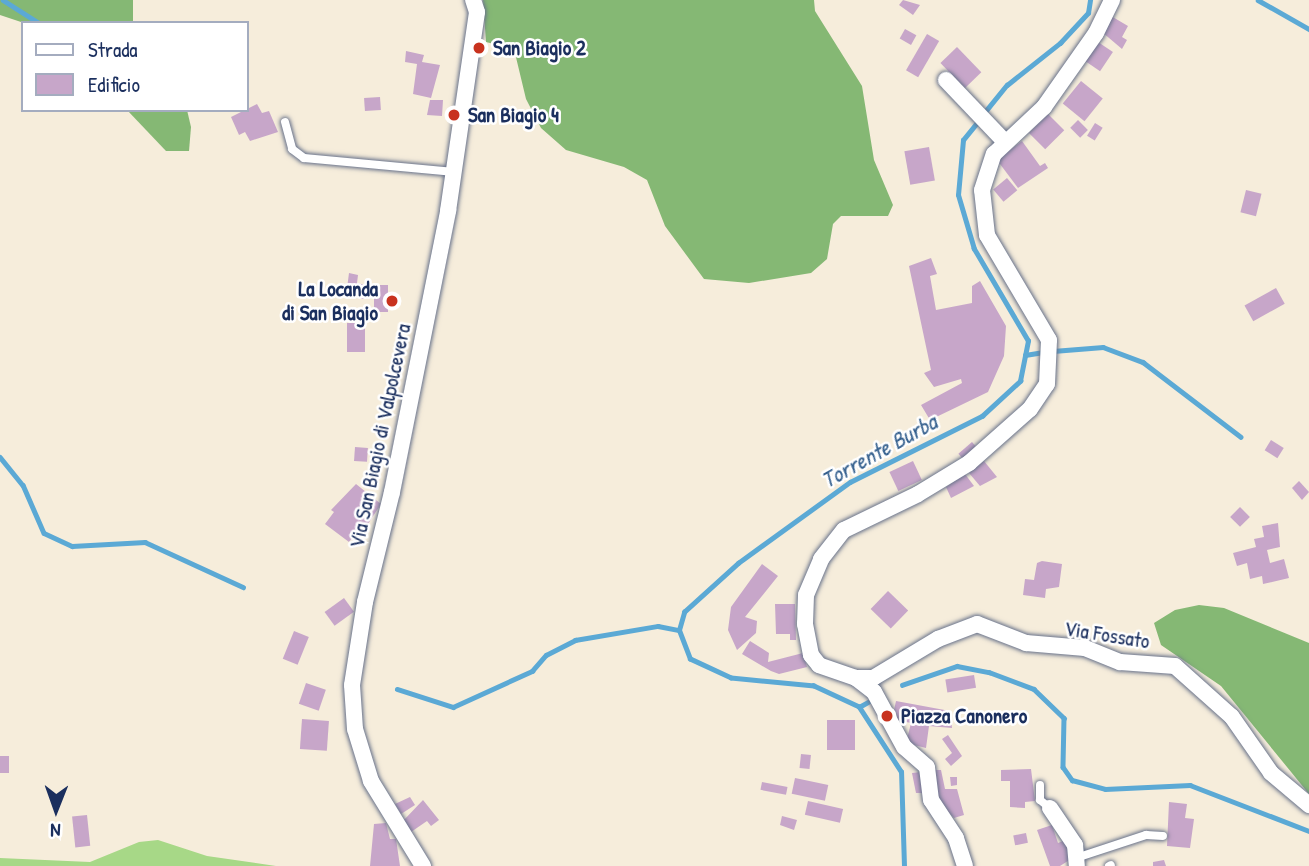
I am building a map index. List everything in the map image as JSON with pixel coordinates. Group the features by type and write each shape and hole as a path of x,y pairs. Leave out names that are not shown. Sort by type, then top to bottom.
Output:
{"street":[{"name":"Via San Biagio di Valpolcevera","path":"423,866 371,781 355,729 352,685 365,602 392,492 454,172 477,12 473,0"},
{"path":"965,866 956,838 931,800 921,758 904,747 874,692 852,677 820,665 807,640 806,595 821,559 844,530 860,519 944,480 996,443 1048,384 1049,340 983,224 986,172 1005,142 1044,107 1112,0"},
{"path":"946,80 1005,142"},
{"name":"Via Fossato","path":"852,677 873,678 938,639 977,624 1026,643 1085,648 1120,662 1163,663 1175,666 1231,717 1271,773 1309,805"},
{"path":"1049,812 1066,827 1077,862"},
{"path":"410,845 413,866"}],"lane":[{"path":"285,122 292,149 304,158 454,172"},
{"path":"1040,785 1040,800 1049,812"},
{"path":"1077,862 1146,835 1163,836"}],"green space":[{"path":"0,0 133,0 133,21 21,22 0,15"},
{"path":"483,0 814,0 815,11 862,86 874,160 893,205 888,216 841,216 833,224 827,259 811,273 749,283 704,279 665,226 647,180 624,167 566,150 541,128 526,99 514,49 486,42"},
{"path":"129,112 187,112 191,127 189,151 166,151"},
{"path":"1199,605 1224,608 1309,643 1309,794 1221,686 1161,645 1154,623 1175,610"},
{"path":"158,840 207,856 276,866 0,866 0,858 90,862 139,842"}],"building":[{"path":"903,0 920,5 913,15 899,5"},
{"path":"1111,16 1128,26 1122,37 1127,40 1122,49 1102,32"},
{"path":"905,29 916,35 911,45 900,39"},
{"path":"927,34 939,41 918,77 906,70"},
{"path":"1098,42 1113,52 1100,71 1085,61"},
{"path":"957,47 981,72 965,88 940,63"},
{"path":"406,51 424,55 422,62 440,65 431,98 413,94 417,64 405,62"},
{"path":"1081,81 1103,99 1085,121 1063,104"},
{"path":"380,97 381,110 365,111 364,98"},
{"path":"430,100 443,100 442,116 427,115"},
{"path":"257,104 262,113 269,111 278,132 250,141 245,132 239,135 231,117 248,112 248,108"},
{"path":"1048,114 1064,130 1045,149 1029,133"},
{"path":"1078,120 1088,130 1080,138 1070,128"},
{"path":"1095,123 1103,128 1095,140 1087,136"},
{"path":"1022,141 1040,166 1045,163 1048,168 1018,188 997,160"},
{"path":"929,147 935,180 910,185 904,151"},
{"path":"1007,178 1017,190 1003,202 993,190"},
{"path":"1246,190 1262,194 1256,216 1240,212"},
{"path":"931,258 937,274 930,276 936,310 972,303 972,286 980,281 1006,326 1004,356 988,392 930,420 921,405 962,383 961,379 934,387 924,373 931,370 909,266"},
{"path":"349,273 358,275 357,283 366,285 364,299 346,296"},
{"path":"374,285 388,285 388,312 374,312"},
{"path":"1276,288 1285,304 1253,321 1245,305"},
{"path":"347,323 365,323 365,352 347,352"},
{"path":"1271,440 1284,448 1277,458 1265,450"},
{"path":"972,442 978,449 964,461 958,454"},
{"path":"355,447 368,448 367,462 354,461"},
{"path":"913,461 922,480 898,491 889,472"},
{"path":"984,461 997,477 980,486 969,473"},
{"path":"965,474 974,486 951,498 946,487"},
{"path":"1299,481 1309,492 1302,500 1292,488"},
{"path":"356,484 381,504 364,530 361,527 349,542 325,524 334,512 331,510"},
{"path":"1240,507 1250,517 1240,527 1230,517"},
{"path":"1278,523 1280,547 1267,550 1270,563 1284,559 1289,578 1263,584 1262,576 1250,579 1247,563 1237,566 1233,553 1256,547 1254,539 1264,537 1262,526"},
{"path":"1042,561 1062,564 1059,587 1046,589 1045,598 1023,595 1025,579 1034,580 1037,563"},
{"path":"762,564 778,576 745,617 757,621 756,633 737,650 728,630 731,607"},
{"path":"888,591 908,610 891,628 871,609"},
{"path":"344,598 354,612 335,626 325,612"},
{"path":"775,604 795,604 796,640 790,640 790,634 776,634"},
{"path":"294,631 309,637 298,665 283,659"},
{"path":"750,641 769,653 768,662 803,653 807,667 779,674 771,671 742,654"},
{"path":"974,675 976,688 947,692 945,680"},
{"path":"306,683 326,690 319,711 299,704"},
{"path":"896,701 950,711 952,728 929,726 926,748 906,743 911,723 892,719"},
{"path":"302,719 329,721 327,751 300,749"},
{"path":"827,720 855,720 855,750 827,750"},
{"path":"948,735 962,756 951,766 945,759 952,753 942,739"},
{"path":"801,754 811,755 809,769 800,768"},
{"path":"0,756 9,756 9,773 0,773"},
{"path":"1031,769 1035,801 1025,802 1025,808 1010,807 1010,781 1001,781 1001,770"},
{"path":"933,770 941,770 945,789 957,789 964,815 954,818 937,801"},
{"path":"921,772 923,793 916,793 912,773"},
{"path":"950,777 957,777 957,785 951,786"},
{"path":"795,778 828,785 825,801 792,794"},
{"path":"762,782 788,787 786,795 760,790"},
{"path":"410,797 415,805 401,814 395,804"},
{"path":"423,800 439,820 431,826 427,821 411,832 403,821"},
{"path":"808,801 843,809 840,823 805,815"},
{"path":"1169,802 1187,804 1185,818 1194,819 1190,848 1167,846"},
{"path":"87,815 90,846 75,847 72,817"},
{"path":"782,816 797,820 794,830 780,825"},
{"path":"386,823 390,839 396,839 400,866 370,866 374,824"},
{"path":"1052,825 1058,843 1068,839 1072,849 1068,851 1071,859 1060,866 1050,866 1037,830"},
{"path":"1026,833 1028,843 1015,845 1013,835"},
{"path":"1164,860 1166,866 1153,866 1153,862"}],"waterway":[{"path":"3,0 36,21"},
{"name":"Torrente Burba","path":"984,113 1007,85 1060,43 1088,13 1090,0"},
{"path":"1258,0 1309,29"},
{"name":"Torrente Burba","path":"904,866 901,772 859,707 814,686 731,678 690,659 679,630 684,612 738,563 850,482 982,416 1020,381 1028,341 974,249 958,195 963,140 979,120"},
{"path":"1053,351 1103,347 1143,362 1241,437"},
{"path":"1025,355 1045,352"},
{"path":"0,457 23,485 44,533 72,546 145,542 243,587"},
{"path":"397,689 453,707 532,671 546,655 575,640 658,626 679,630"},
{"path":"902,685 957,666 989,672 1034,689 1064,718 1063,767 1072,780 1105,789 1190,785 1309,831"},
{"path":"859,707 868,702"}],"place":[{"name":"San Biagio 2","path":"479,48"},
{"name":"San Biagio 4","path":"454,115"},
{"name":"La Locanda di San Biagio","path":"392,301"},
{"name":"Piazza Canonero","path":"887,716"}]}
